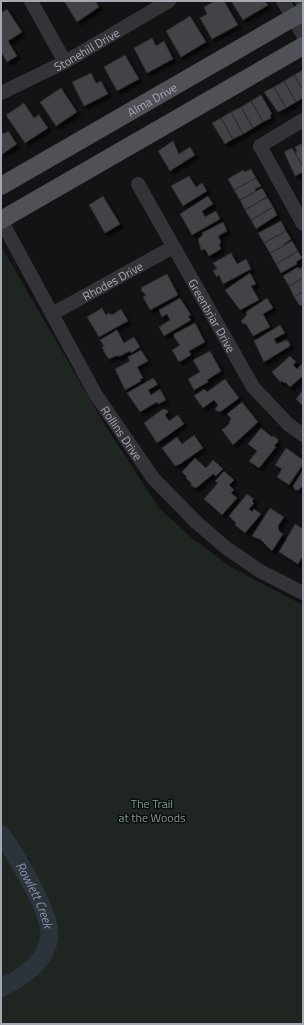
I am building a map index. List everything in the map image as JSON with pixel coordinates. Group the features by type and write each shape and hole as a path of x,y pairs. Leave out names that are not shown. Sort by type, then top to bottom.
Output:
{"main road":[{"name":"Alma Drive","path":"1,186 298,15"},
{"path":"1,220 303,46"}],"street":[{"path":"31,1 65,62"},
{"name":"Stonehill Drive","path":"1,93 65,62 168,1"},
{"path":"283,1 298,15 303,34"},
{"path":"303,120 260,146 303,224"},
{"name":"Greenbriar Drive","path":"138,184 253,387 288,424 303,435"},
{"name":"Rollins Drive","path":"1,220 96,396 153,478 196,522 225,547 260,571 303,593"},
{"name":"Rhodes Drive","path":"52,314 173,247"}],"green space":[{"name":"The Trail at the Woods","path":"1,246 105,425 159,508 193,539 231,567 303,605 303,1024 1,1024"}],"building":[{"path":"64,1 95,1 99,7 77,22"},
{"path":"215,1 224,1 238,25 212,39 200,18 207,14 204,7"},
{"path":"231,1 265,1 268,5 243,20"},
{"path":"7,9 22,32 8,41 17,56 7,62 1,52 1,13"},
{"path":"190,16 206,42 181,57 166,31"},
{"path":"152,38 156,46 164,41 173,59 147,73 134,48"},
{"path":"125,55 139,79 117,91 104,67"},
{"path":"303,70 303,90 294,75"},
{"path":"91,73 96,83 101,81 108,94 84,106 72,82"},
{"path":"294,75 303,90 303,98 296,102 284,81"},
{"path":"284,81 296,102 286,108 274,87"},
{"path":"274,87 286,108 278,112 264,92"},
{"path":"61,88 77,112 56,126 40,102"},
{"path":"261,95 272,114 270,115 271,118 263,122 251,101"},
{"path":"251,101 263,122 253,128 241,107"},
{"path":"24,103 34,118 39,115 48,128 25,143 6,115"},
{"path":"241,107 253,128 243,134 231,112"},
{"path":"231,112 243,134 233,139 221,118"},
{"path":"221,118 233,139 225,144 212,123"},
{"path":"1,131 4,134 8,131 17,144 1,155"},
{"path":"173,141 179,154 190,147 195,155 170,171 158,151"},
{"path":"303,143 303,167 292,148 296,153 295,147"},
{"path":"292,148 303,167 303,172 295,176 284,152"},
{"path":"251,169 256,178 234,190 228,179 243,170 245,172"},
{"path":"189,176 196,187 202,183 207,191 183,206 171,186"},
{"path":"256,178 261,186 255,189 256,191 240,200 234,190"},
{"path":"262,188 267,197 245,210 240,200"},
{"path":"103,196 120,224 105,233 89,205"},
{"path":"208,196 213,204 202,211 205,217 216,211 220,219 192,235 180,214"},
{"path":"268,198 273,207 251,220 245,210 263,199"},
{"path":"273,207 277,215 256,229 251,220"},
{"path":"281,221 286,231 264,243 258,233"},
{"path":"223,222 227,231 218,236 221,242 219,244 221,249 209,256 205,249 201,250 198,239 203,235 202,233"},
{"path":"286,231 291,239 284,245 292,241 270,253 264,243"},
{"path":"292,241 298,251 276,264 270,253"},
{"path":"298,251 302,258 296,262 297,264 281,273 276,264"},
{"path":"231,253 237,264 246,259 251,269 223,284 219,275 217,277 213,271 217,269 213,263"},
{"path":"298,267 299,269 303,267 303,278 289,286 283,276"},
{"path":"250,273 256,284 251,286 259,300 240,310 225,290"},
{"path":"167,274 178,295 150,310 143,297 146,295 141,290 142,287"},
{"path":"303,278 303,292 294,297 289,286"},
{"path":"303,292 303,304 300,306 294,297"},
{"path":"180,298 191,315 188,316 191,320 164,336 159,327 170,320 167,314 162,317 159,310"},
{"path":"267,298 273,308 263,314 270,327 253,336 246,324 243,324 241,321 247,315 246,312"},
{"path":"102,308 106,315 109,313 112,315 121,309 128,321 99,337 87,317"},
{"path":"195,323 205,342 189,351 191,355 179,362 172,350 180,345 174,337 174,334"},
{"path":"280,325 285,333 274,339 277,344 286,340 289,342 290,346 264,362 254,341"},
{"path":"117,330 124,343 134,337 140,347 131,353 130,351 109,359 100,340"},
{"path":"141,350 148,361 137,367 143,378 140,379 141,381 125,390 115,369 130,361 128,357"},
{"path":"210,351 221,371 207,380 208,382 194,390 188,379 200,372 193,360"},
{"path":"290,356 296,362 293,365 297,369 303,363 303,376 290,387 285,382 280,382 272,372"},
{"path":"153,378 157,385 148,390 151,395 160,389 166,400 158,404 157,402 140,412 127,393"},
{"path":"225,379 239,398 220,412 215,410 218,405 214,400 203,408 194,396 204,389 207,392"},
{"path":"303,390 303,406 296,399"},
{"path":"242,402 258,422 233,445 222,430 229,424 231,418 227,414"},
{"path":"163,409 167,410 168,412 165,415 169,421 178,415 184,424 157,443 144,423"},
{"path":"261,428 272,437 273,436 278,439 278,442 274,446 276,447 259,468 249,461 257,451 248,444"},
{"path":"194,435 203,448 175,466 162,448 177,437 182,444"},
{"path":"286,448 303,460 303,464 289,485 277,477 282,469 275,465"},
{"path":"195,458 206,468 213,460 223,469 216,476 213,474 196,488 191,486 191,483 182,472"},
{"path":"303,470 303,488 301,487 299,490 295,490 293,486"},
{"path":"224,471 234,480 229,485 234,490 231,493 237,498 222,515 204,499 218,483 215,481"},
{"path":"247,494 254,499 252,501 254,503 249,509 252,512 254,509 261,514 245,533 235,525 236,523 229,516"},
{"path":"270,508 284,517 278,526 279,531 283,534 272,551 261,540 252,536"},
{"path":"295,524 303,529 303,556 298,564 279,552"}],"waterway":[{"name":"Rowlett Creek","path":"1,834 32,885 46,916 49,929 47,948 37,963 16,980 1,988"}]}
